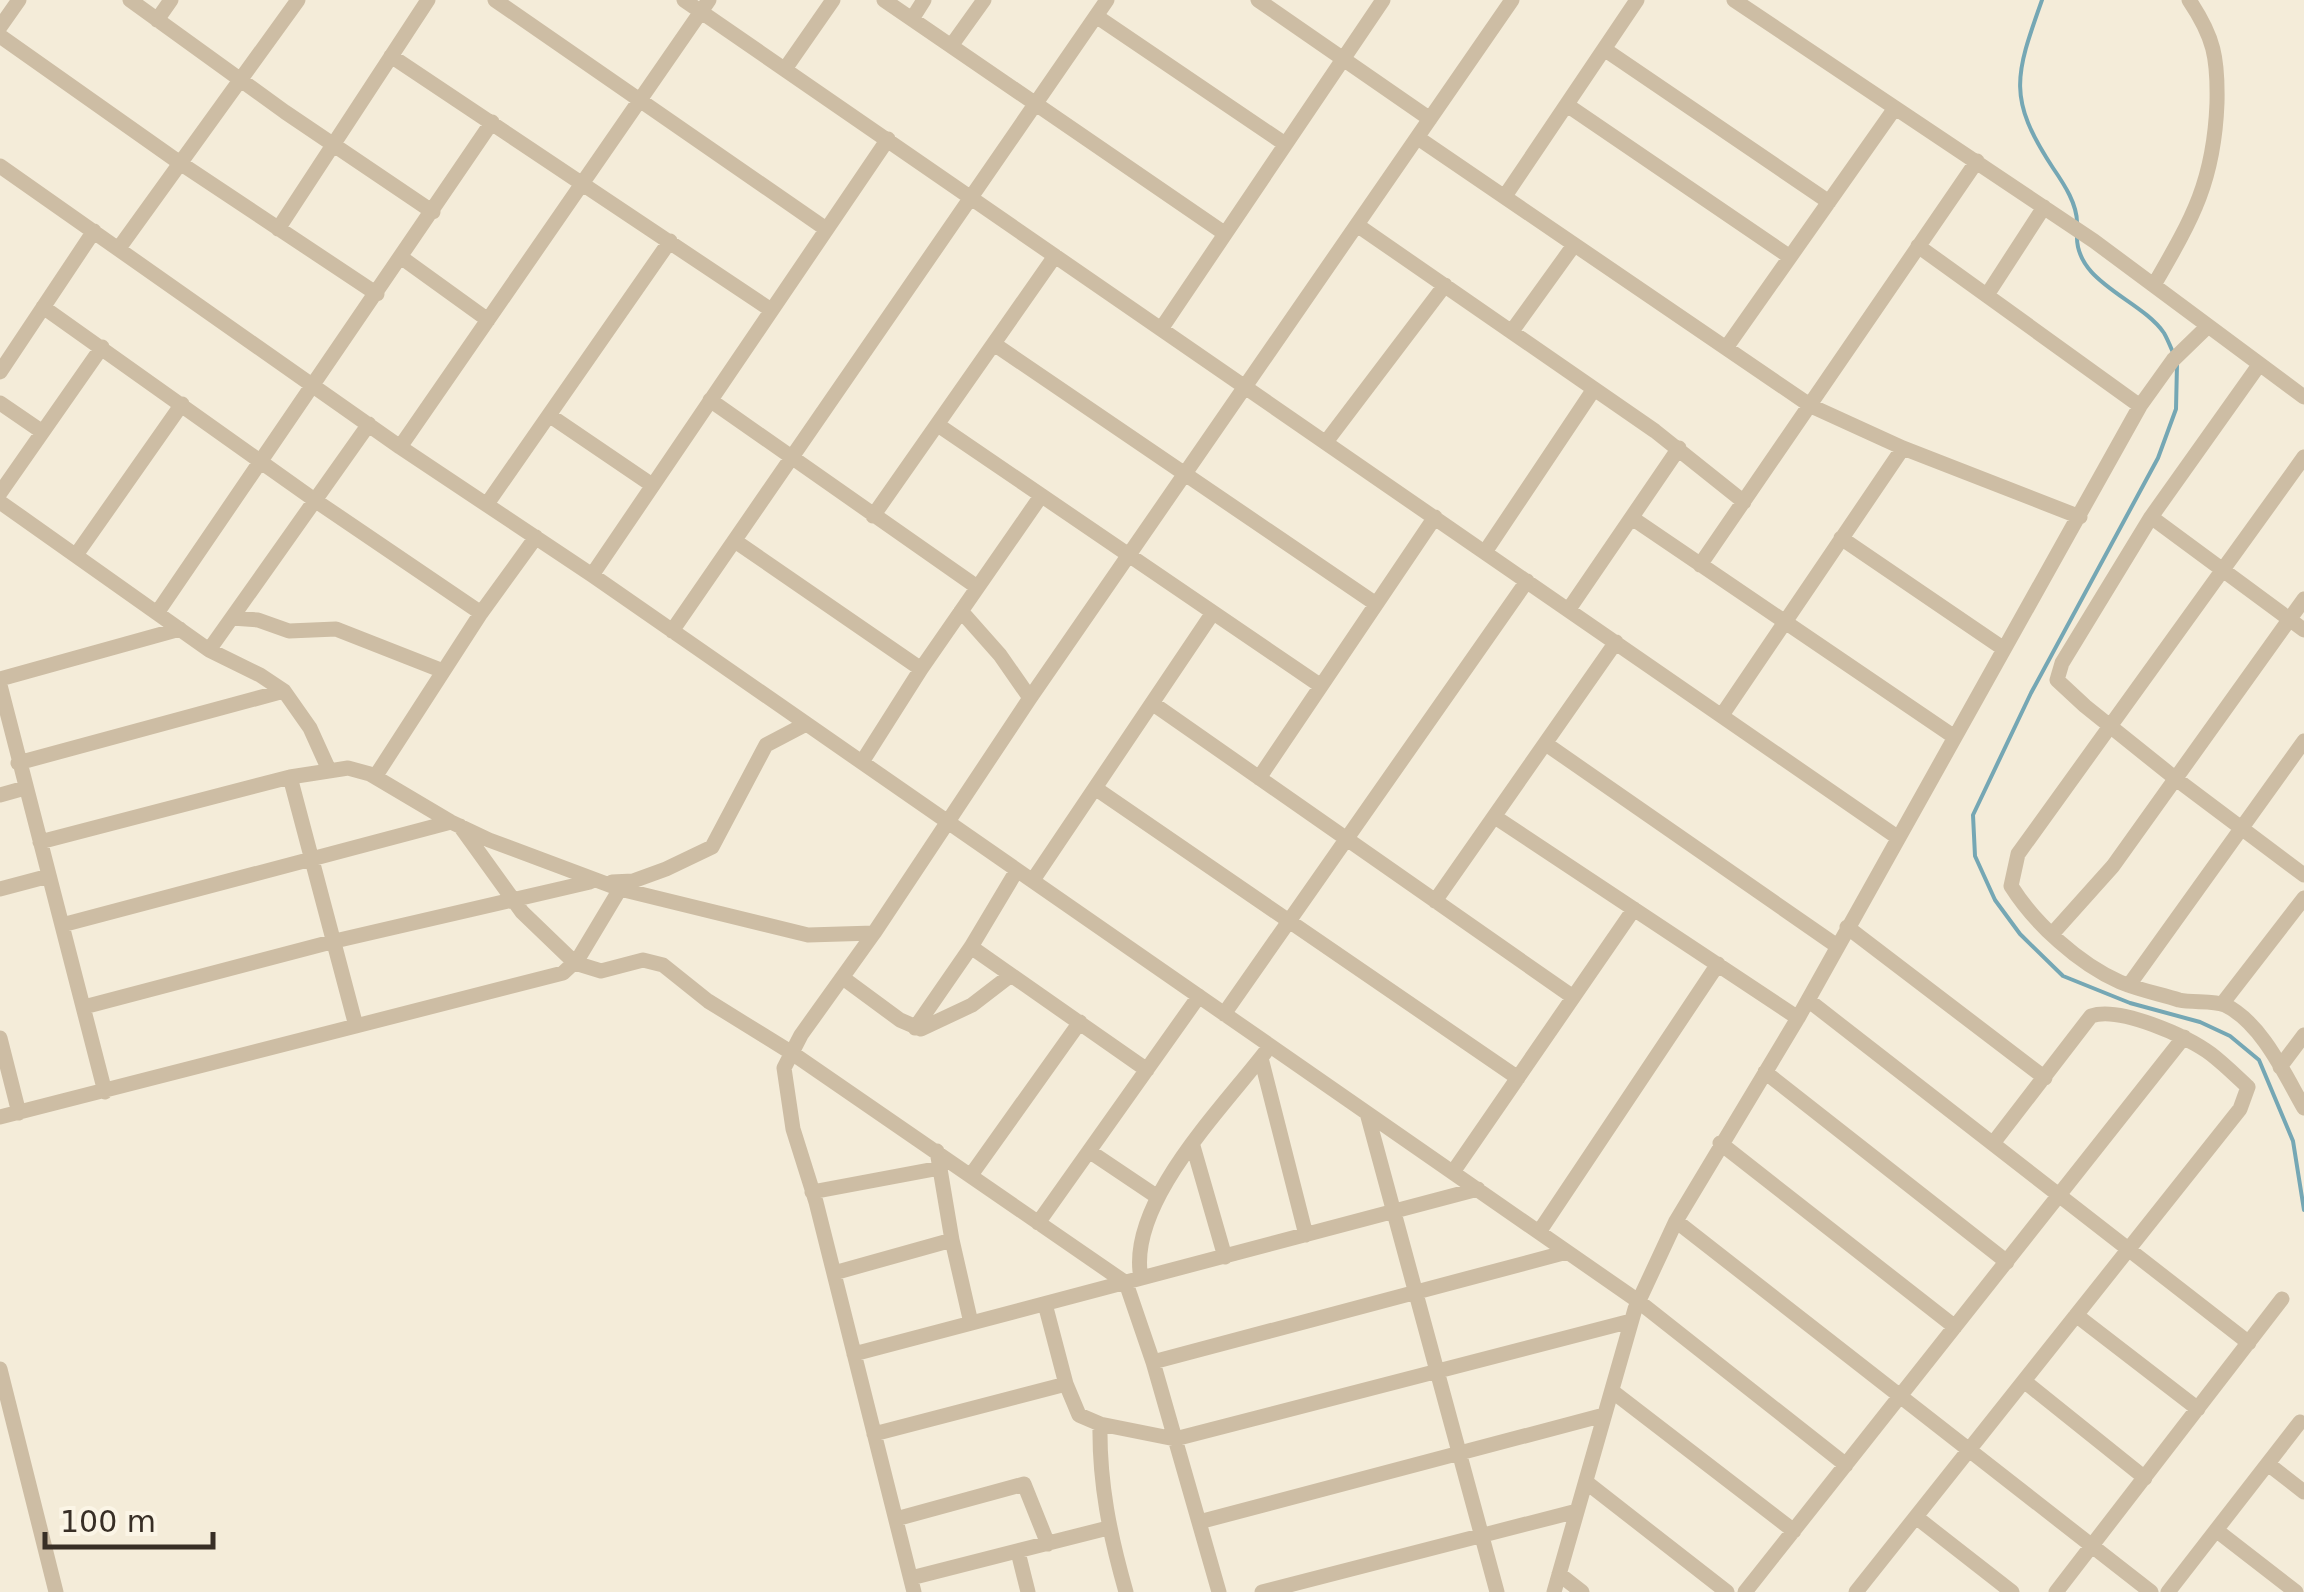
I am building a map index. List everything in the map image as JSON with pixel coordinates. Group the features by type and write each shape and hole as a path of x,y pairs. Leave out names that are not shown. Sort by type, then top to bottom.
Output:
{"street":[{"path":"0,27 19,0"},
{"path":"130,0 433,212"},
{"path":"157,20 171,0"},
{"path":"119,248 298,0"},
{"path":"278,228 428,0"},
{"path":"495,0 826,229"},
{"path":"684,0 705,6 785,69 1896,837"},
{"path":"785,69 833,0"},
{"path":"884,0 1224,233"},
{"path":"912,19 924,0"},
{"path":"951,46 984,0"},
{"path":"672,631 1107,0"},
{"path":"1258,0 1430,119"},
{"path":"1161,329 1382,0"},
{"path":"1108,1528 913,1585 834,1273 793,1130 784,1068 805,1029 874,933 1030,698 1512,0"},
{"path":"1504,196 1637,0"},
{"path":"1734,0 2094,241 2304,397"},
{"path":"2154,286 2188,225 2213,158 2217,53 2189,0"},
{"path":"400,447 705,6"},
{"path":"1096,16 1285,144"},
{"path":"0,36 180,163 378,294"},
{"path":"1604,49 1829,202"},
{"path":"391,56 771,310"},
{"path":"1567,104 1790,257"},
{"path":"1726,348 1895,108"},
{"path":"157,612 492,122"},
{"path":"1418,138 1811,406 1903,448 2080,517"},
{"path":"592,574 888,139"},
{"path":"1700,565 1976,161"},
{"path":"0,190 6,170 400,447 592,574 1199,996 1265,1052 1367,1113 1638,1301 1846,1465"},
{"path":"1986,295 2048,210"},
{"path":"1357,225 1679,448 1744,502"},
{"path":"0,372 94,230"},
{"path":"487,504 670,241"},
{"path":"1512,331 1574,245"},
{"path":"1918,246 2140,406"},
{"path":"873,516 1055,256"},
{"path":"402,258 488,320"},
{"path":"1326,442 1445,286"},
{"path":"43,307 481,613"},
{"path":"1554,1592 1631,1321 1676,1221 1798,1018 2140,406 2173,360 2207,327"},
{"path":"994,344 1376,604"},
{"path":"0,493 102,348"},
{"path":"2259,364 2151,518 2058,673 2062,687 2304,875"},
{"path":"1485,552 1594,389"},
{"path":"710,400 977,587"},
{"path":"0,403 42,431"},
{"path":"76,554 182,404"},
{"path":"549,415 652,486"},
{"path":"209,650 369,424"},
{"path":"938,425 1321,686"},
{"path":"1569,609 1679,448"},
{"path":"1722,714 1903,448"},
{"path":"2304,456 2018,854 2011,886 2022,905 2075,954 2130,985 2186,1001 2222,1004 2244,1019 2280,1067 2304,1108"},
{"path":"862,762 1041,496"},
{"path":"0,502 209,650 284,691 310,728 330,770"},
{"path":"1259,778 1435,517"},
{"path":"1632,518 1954,736"},
{"path":"2151,518 2304,630"},
{"path":"375,776 481,613 536,537"},
{"path":"1841,538 2004,649"},
{"path":"735,540 922,669"},
{"path":"1224,1014 1527,581"},
{"path":"2053,933 2113,866 2304,599"},
{"path":"961,611 1000,655 1030,698"},
{"path":"1033,880 1212,614"},
{"path":"232,618 258,620 289,631 336,628 443,671"},
{"path":"105,1092 0,682 180,630"},
{"path":"1435,901 1616,642"},
{"path":"18,763 284,691"},
{"path":"1152,703 1574,997"},
{"path":"84,1006 335,941 593,881 632,880 708,850 766,745 806,724"},
{"path":"2130,985 2304,740"},
{"path":"1546,744 1838,946"},
{"path":"40,842 290,778 348,768 375,776 456,824 620,890 808,935 874,933"},
{"path":"290,778 356,1026"},
{"path":"0,794 26,788"},
{"path":"1095,788 1518,1078"},
{"path":"1495,817 1798,1018"},
{"path":"62,926 456,824"},
{"path":"456,824 513,900 545,937 575,963 600,971 643,960 656,962 708,1001 792,1053 938,1160 971,1176 1038,1224 1134,1280"},
{"path":"914,1028 1017,870"},
{"path":"0,889 49,876"},
{"path":"0,1117 556,976 575,963 620,890"},
{"path":"2222,1004 2304,898"},
{"path":"1453,1172 1634,909"},
{"path":"1847,927 2045,1078"},
{"path":"971,946 1147,1070"},
{"path":"1539,1232 1718,964"},
{"path":"843,978 914,1028 929,1027 960,1012 1011,975"},
{"path":"1038,1224 1199,996"},
{"path":"1808,1000 2249,1343"},
{"path":"1864,1589 1916,1517 2248,1096 2248,1086 2212,1054 2184,1037 2100,1013 2090,1016 1994,1142"},
{"path":"971,1176 1080,1022"},
{"path":"2280,1067 2304,1036"},
{"path":"1746,1592 2184,1037"},
{"path":"0,1038 19,1113"},
{"path":"1220,1592 1153,1362 1134,1280 1139,1245 1156,1196 1265,1052"},
{"path":"1265,1052 1306,1235"},
{"path":"1765,1072 2007,1262"},
{"path":"1367,1113 1497,1592"},
{"path":"1720,1143 1955,1328"},
{"path":"1193,1146 1225,1257"},
{"path":"1089,1151 1156,1196"},
{"path":"812,1192 938,1160"},
{"path":"938,1160 972,1323"},
{"path":"854,1354 1478,1190"},
{"path":"1676,1221 2151,1592"},
{"path":"834,1273 952,1240"},
{"path":"1153,1362 1567,1252"},
{"path":"2056,1592 2282,1299"},
{"path":"1046,1304 1066,1384 1079,1414 1100,1424 1175,1439 1631,1321"},
{"path":"2076,1315 2198,1409"},
{"path":"0,1369 56,1592"},
{"path":"2024,1381 2146,1478"},
{"path":"874,1434 1066,1384"},
{"path":"1612,1391 1794,1531"},
{"path":"1199,1522 1604,1415"},
{"path":"2168,1592 2300,1422"},
{"path":"1100,1424 1100,1466 1108,1528 1126,1592"},
{"path":"2268,1464 2304,1492"},
{"path":"1586,1482 1727,1592"},
{"path":"896,1518 1024,1484 1048,1544"},
{"path":"1262,1592 1577,1510"},
{"path":"1916,1517 2012,1592"},
{"path":"2216,1530 2296,1592"},
{"path":"1018,1552 1028,1592"},
{"path":"1559,1574 1582,1592"}],"waterway":[{"path":"2042,0 2021,68 2022,104 2038,144 2070,195 2077,225"},
{"path":"2077,235 2079,252 2087,266 2154,321 2174,355"},
{"path":"2177,364 2176,409 2158,458 2031,693 1973,815 1975,856 1995,900 2020,934 2063,976 2130,1003 2200,1022 2230,1036 2259,1060 2293,1141 2304,1210"}]}
